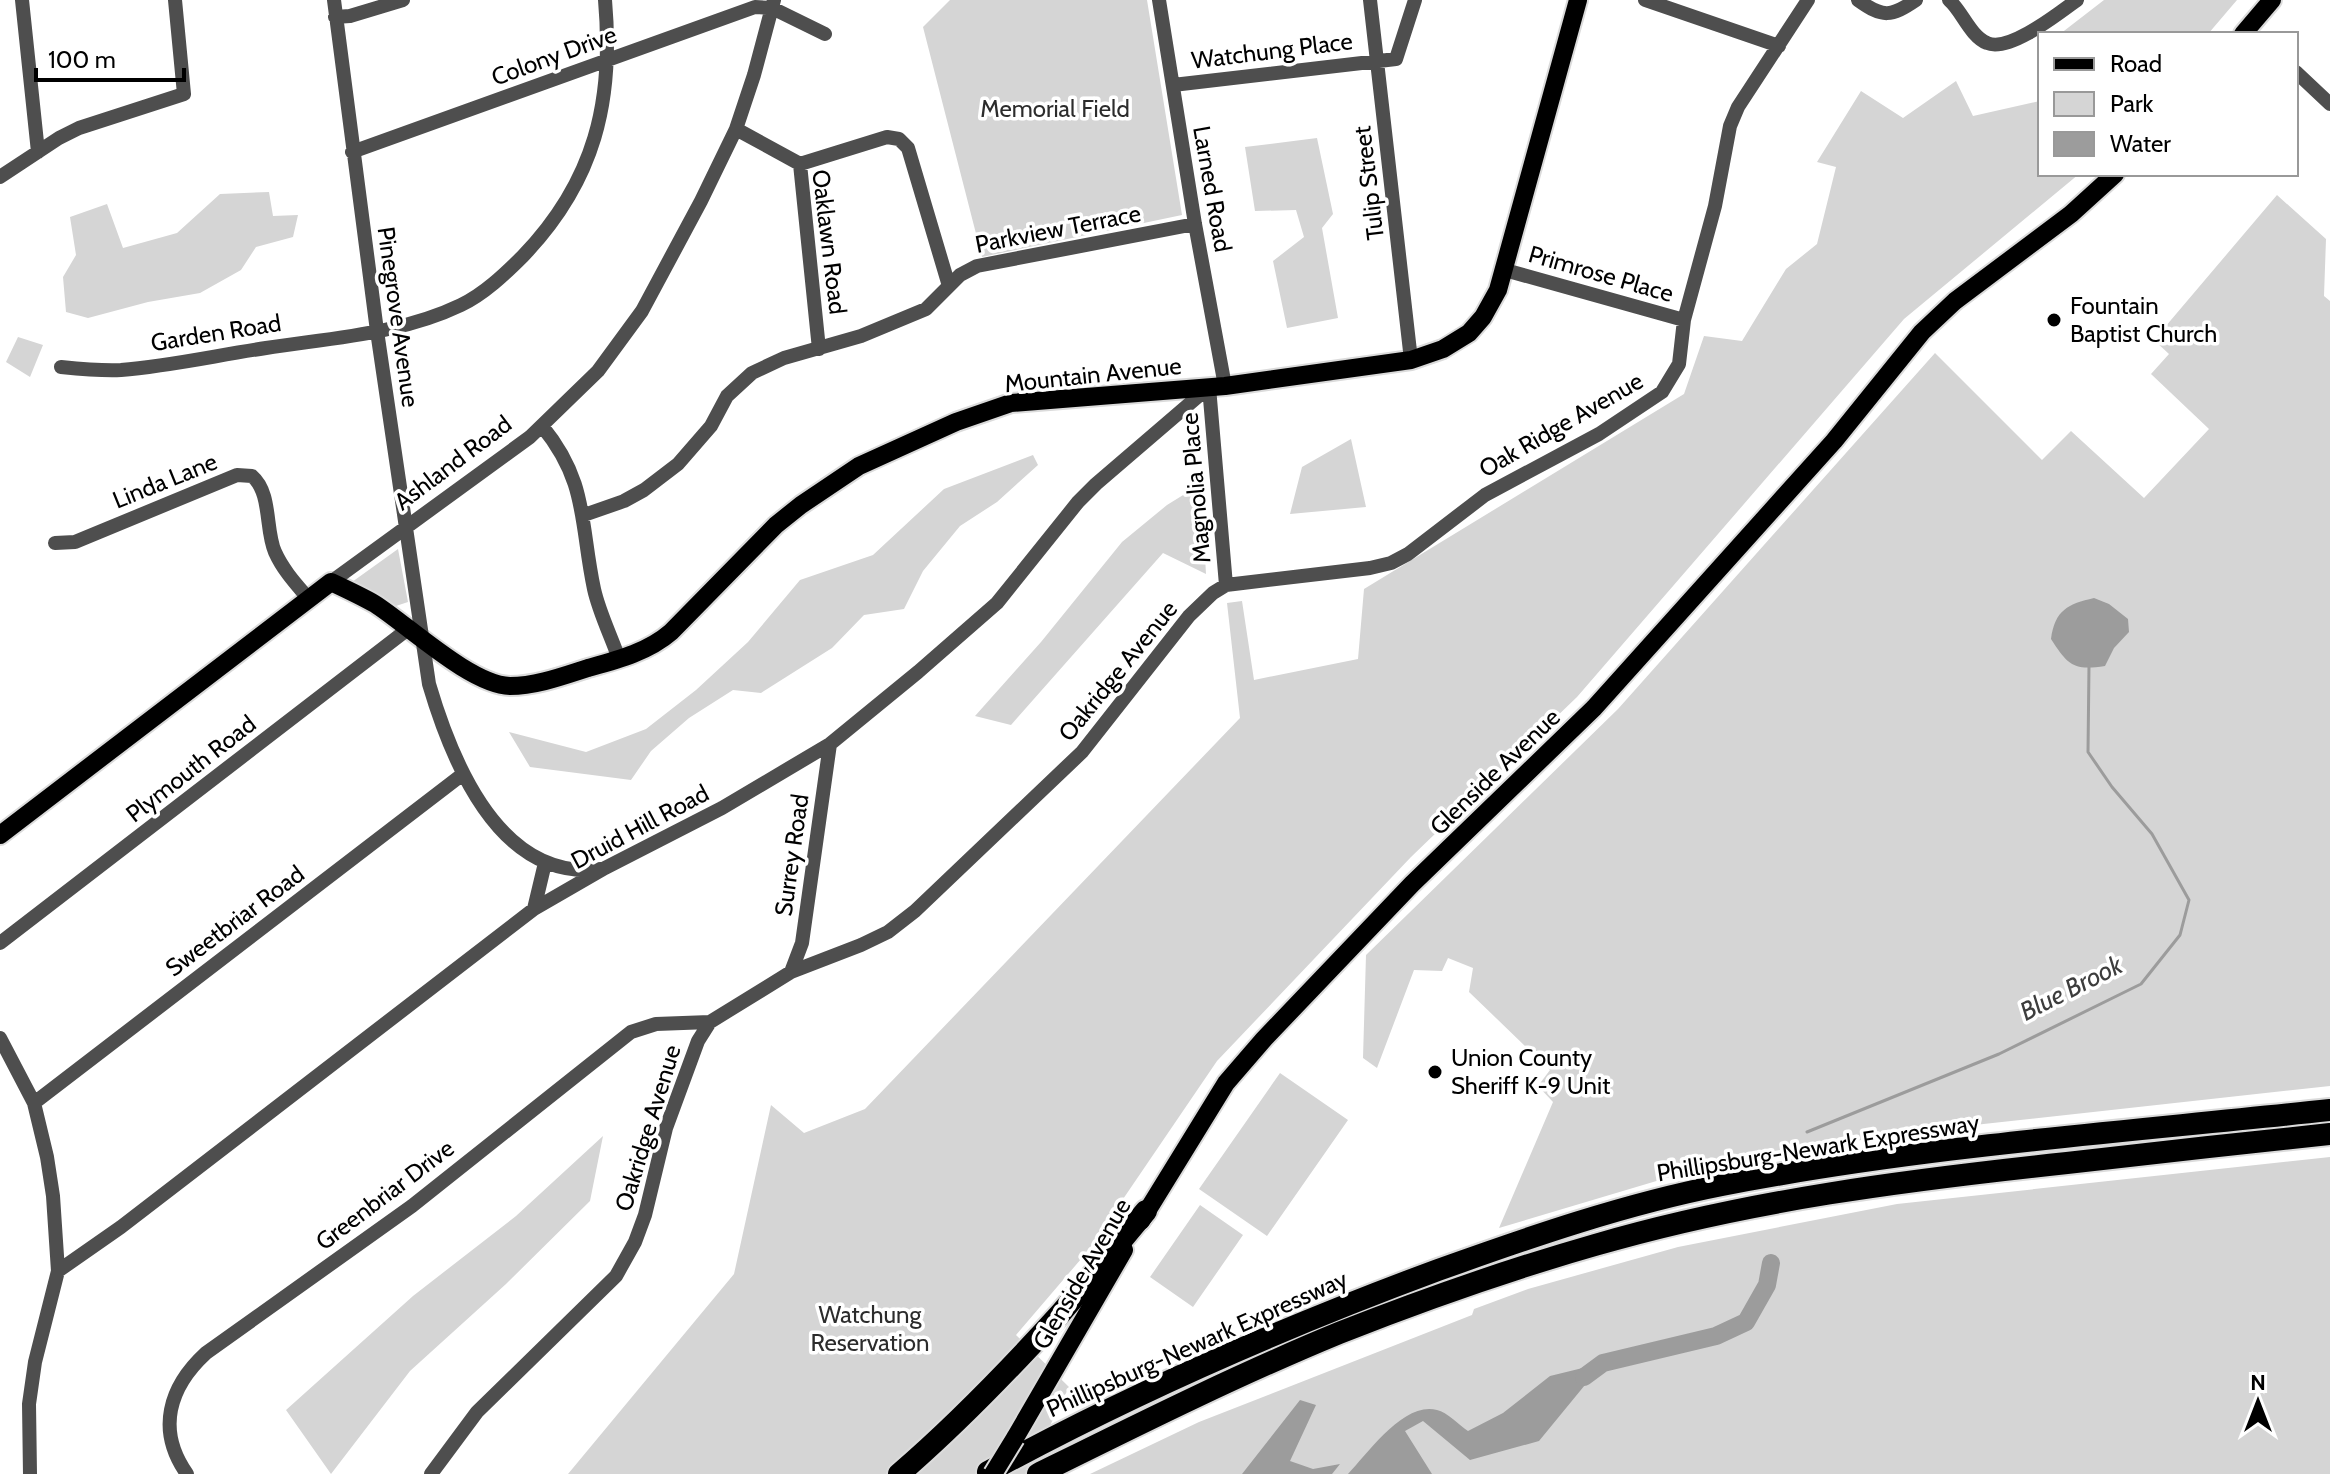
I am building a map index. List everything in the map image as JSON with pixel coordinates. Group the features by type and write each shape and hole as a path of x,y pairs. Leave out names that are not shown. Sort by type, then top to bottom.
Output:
{"highway":[{"name":"Phillipsburg-Newark Expressway","path":"984,1474 1157,1386 1354,1301 1501,1247 1651,1202 1721,1185 1920,1153 2330,1110"},
{"name":"Phillipsburg-Newark Expressway","path":"1038,1474 1171,1409 1339,1333 1595,1245 1687,1221 1811,1195 1908,1181 2330,1134"},
{"path":"899,1474 1020,1357 1146,1211"}],"main road":[{"name":"Mountain Avenue","path":"331,582 377,606 415,635 488,680 504,685 539,682 619,659 654,645 671,632 776,525 801,505 859,466 956,422 1011,403 1217,386 1411,360 1443,349 1469,333 1493,300 1505,270 1578,0"},
{"path":"2249,32 2272,0"},
{"name":"Glenside Avenue","path":"993,1474 1146,1211 1201,1120 1241,1063 1412,884 1594,708 1834,441 1915,340 1955,301 2071,214 2113,176"},
{"name":"Ashland Road","path":"0,835 331,582"}],"street":[{"path":"22,0 38,152"},
{"path":"0,177 79,128 184,94 175,0"},
{"name":"Pinegrove Avenue","path":"334,0 352,152 407,528 415,635 441,726 463,774 485,811 504,832 545,863"},
{"path":"335,17 350,16 403,0"},
{"name":"Garden Road","path":"61,367 120,370 377,331 463,304 489,287 535,243 563,205 585,163 604,103 608,60 605,0"},
{"name":"Larned Road","path":"1159,0 1217,386"},
{"name":"Tulip Street","path":"1370,0 1411,360"},
{"path":"1377,61 1396,59 1415,0"},
{"path":"1645,0 1779,46"},
{"name":"Oak Ridge Avenue","path":"1226,585 1391,563 1408,554 1485,495 1599,434 1662,392 1679,364 1684,320 1715,206 1730,126 1738,107 1808,0"},
{"path":"1858,0 1873,11 1890,13 1898,12 1916,0"},
{"path":"1949,0 1986,43 1993,44 2024,35 2077,0"},
{"path":"773,4 825,34"},
{"name":"Colony Drive","path":"352,152 755,7 773,4"},
{"name":"Ashland Road","path":"331,582 542,426 598,371 642,311 736,129 773,4"},
{"name":"Watchung Place","path":"1173,85 1377,61"},
{"path":"2298,74 2330,104"},
{"name":"Oaklawn Road","path":"736,129 800,164 819,349"},
{"path":"800,164 887,137 904,143 949,286"},
{"name":"Parkview Terrace","path":"584,515 624,501 678,464 711,426 727,396 752,373 773,362 861,336 926,309 960,275 977,266 1195,224"},
{"name":"Primrose Place","path":"1505,270 1684,320"},
{"name":"Magnolia Place","path":"1217,386 1226,585"},
{"name":"Druid Hill Road","path":"58,1271 121,1227 534,909 605,868 722,808 830,744 997,603 1087,493 1217,386"},
{"path":"542,426 554,440 571,471 584,515 595,593 619,659"},
{"name":"Linda Lane","path":"55,543 75,542 237,475 252,476 260,485 276,553 308,598"},
{"name":"Oakridge Avenue","path":"431,1474 477,1412 616,1276 640,1228 666,1128 698,1041 710,1022 791,972 888,932 915,911 1082,752 1189,616 1226,585"},
{"name":"Plymouth Road","path":"0,943 415,635"},
{"name":"Surrey Road","path":"791,972 802,943 830,744"},
{"name":"Sweetbriar Road","path":"34,1103 463,774"},
{"path":"534,909 545,863 568,868 605,868"},
{"path":"802,943 822,961"},
{"name":"Greenbriar Drive","path":"187,1474 172,1440 170,1409 185,1373 206,1353 412,1206 631,1032 656,1024 710,1022"},
{"path":"0,1038 34,1103 53,1196 58,1271 29,1404 30,1474"}],"green space":[{"name":"Memorial Field","path":"950,0 1147,0 1182,215 982,257 923,27"},
{"path":"2104,0 2237,0 2210,32 2063,32"},
{"name":"Watchung Reservation","path":"1956,81 1973,116 2038,101 2038,176 2077,176 1904,319 1577,697 1411,857 1217,1061 1087,1252 1016,1335 1069,1387 1026,1474 568,1474 734,1274 771,1105 804,1133 865,1109 1240,718 1227,603 1242,601 1254,680 1358,659 1364,589 1684,394 1704,336 1742,341 1786,269 1817,244 1836,167 1817,162 1861,91 1903,118"},
{"path":"1317,138 1333,214 1322,228 1338,318 1287,328 1273,261 1304,237 1296,210 1255,211 1245,147"},
{"path":"269,192 273,216 298,215 293,237 256,247 241,270 200,293 148,302 88,318 66,312 63,277 76,255 70,217 107,204 123,248 177,233 220,194"},
{"path":"2277,195 2326,239 2324,296 2330,301 2330,1086 1901,1133 1700,1168 1499,1228 1553,1102 1538,1086 1550,1070 1469,992 1473,968 1448,958 1442,971 1414,970 1377,1068 1363,1058 1366,955 1618,709 1935,353 2042,460 2071,431 2144,498 2209,429 2151,374 2169,354 2154,340"},
{"path":"18,337 43,345 30,377 6,362"},
{"path":"1351,439 1366,507 1290,514 1302,467"},
{"path":"1033,455 1038,465 997,502 960,526 923,571 904,609 864,615 832,648 761,693 733,690 689,718 651,751 631,780 530,767 509,732 586,752 646,729 696,690 748,642 800,580 873,555 944,489"},
{"path":"1201,484 1206,574 1163,553 1011,725 975,716 1041,642 1122,542 1167,505"},
{"path":"398,549 408,602 396,606 352,582"},
{"path":"1280,1073 1348,1120 1267,1236 1199,1189"},
{"path":"603,1136 590,1201 506,1284 410,1371 331,1474 286,1410 413,1296 516,1216"},
{"path":"2330,1157 2330,1474 1090,1474 1199,1422 1472,1315 1474,1309 1528,1289 1678,1247 1897,1204"},
{"path":"1200,1205 1243,1235 1193,1307 1150,1277"}],"water":[{"path":"2094,598 2109,604 2128,619 2129,632 2114,648 2105,666 2078,667 2067,660 2051,639 2053,629 2064,610"},
{"path":"1603,1363 1539,1441 1470,1460 1423,1421 1405,1431 1432,1474 1348,1474 1376,1442 1412,1413 1425,1409 1441,1411 1468,1431 1503,1413 1550,1376"},
{"path":"1300,1400 1316,1405 1290,1461 1313,1469 1340,1464 1332,1474 1242,1474"}],"waterway":[{"name":"Blue Brook","path":"1807,1132 1999,1054 2141,984 2180,935 2189,900 2152,834 2112,787 2088,752 2089,665"},
{"name":"Blue Brook","path":"1584,1377 1603,1363 1716,1336 1746,1322 1767,1285 1771,1263"}],"place":[{"name":"Fountain Baptist Church","path":"2054,320"},
{"name":"Union County Sheriff K-9 Unit","path":"1435,1072"}]}
